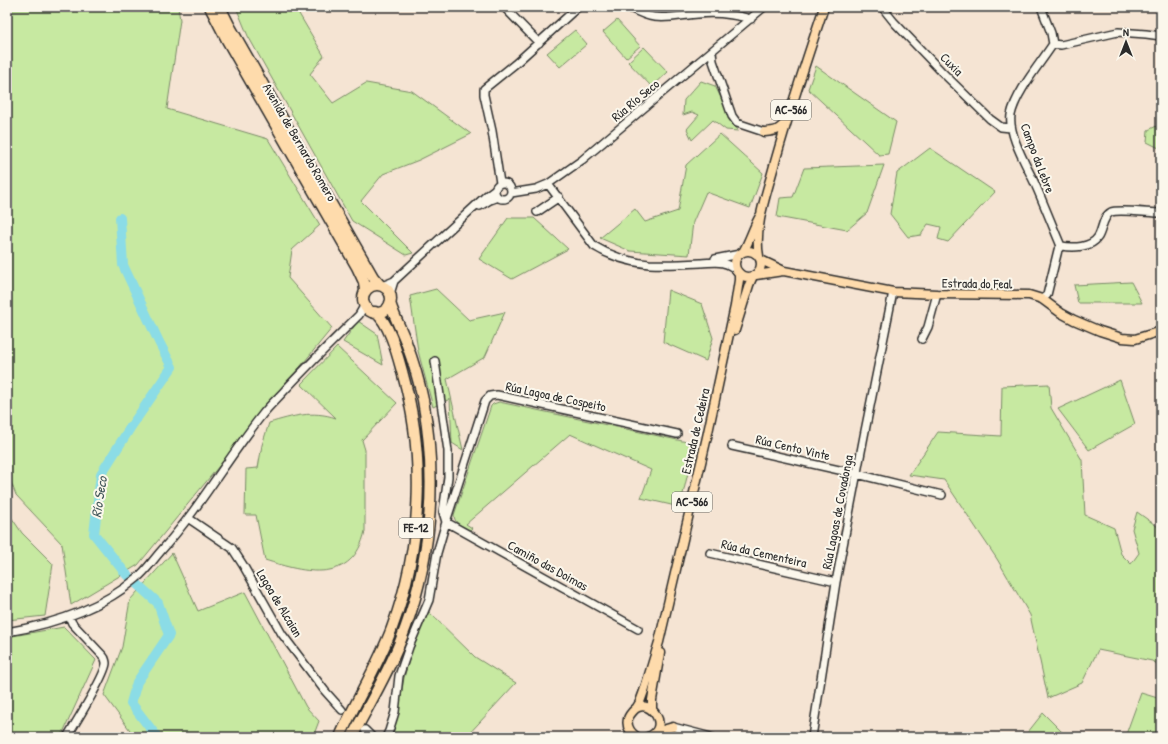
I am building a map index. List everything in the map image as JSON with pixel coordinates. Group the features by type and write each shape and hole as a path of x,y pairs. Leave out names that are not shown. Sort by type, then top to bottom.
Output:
{"highway":[{"name":"Avenida de Bernardo Romero","path":"210,7 227,40 357,267 364,282 365,291"},
{"name":"Avenida de Bernardo Romero","path":"220,7 373,277 381,285"},
{"path":"381,285 388,290 390,298 386,309 383,311 373,312 368,309 364,302 363,298 365,291 372,286 381,285"},
{"name":"FE-12","path":"352,737 400,642 413,605 422,569 428,533 430,500 428,433 414,369 406,341 390,298"},
{"name":"FE-12","path":"340,737 377,664 392,629 404,593 412,558 416,524 418,459 412,415 396,351 385,322 380,316 373,312"}],"main road":[{"name":"AC-566","path":"760,258 757,245 761,214 782,137 824,7"},
{"path":"764,132 775,132 787,122"},
{"path":"764,132 782,137"},
{"path":"764,132 773,137 778,151"},
{"name":"AC-566","path":"742,253 761,214"},
{"path":"752,251 760,258 761,269 755,276 746,277 737,271 735,261 742,253 752,251"},
{"name":"Estrada do Feal","path":"760,258 784,271 893,292 1029,295 1042,299 1061,313 1074,320 1122,338 1135,339 1161,331"},
{"name":"Estrada de Cedeira","path":"637,707 640,702 659,642 701,460 735,306 738,285 737,271"},
{"name":"Estrada do Feal","path":"755,276 784,271"},
{"name":"Estrada de Cedeira","path":"652,710 652,700 662,641 738,321 755,276"},
{"name":"AC-566","path":"633,735 628,726 628,720 631,713 637,707"},
{"path":"637,707 644,707 652,710 656,714 658,719 656,732"},
{"path":"658,719 673,727"},
{"path":"648,737 656,732 673,727"}],"street":[{"path":"504,7 539,43"},
{"path":"500,183 484,89 539,43 578,7"},
{"path":"628,7 654,17 719,13 737,15 751,19"},
{"name":"Rúa Río Seco","path":"511,193 536,189 548,184 582,160 764,7"},
{"name":"Cuxia","path":"882,7 894,22 941,71 990,119 1001,128 1011,128"},
{"path":"1041,7 1051,33 1053,44 1061,45 1118,32 1161,36"},
{"name":"Campo da Lebre","path":"1053,44 1016,101 1011,115 1011,128 1061,246"},
{"path":"712,51 713,61 732,116 737,123 764,132"},
{"path":"702,59 710,63 717,73"},
{"path":"381,285 394,281 500,183"},
{"path":"466,215 490,200 498,197 504,199 508,197 511,193 510,186 505,183 500,183"},
{"path":"548,184 594,246 602,251 625,259 648,264 721,262 731,265 737,271"},
{"path":"495,189 495,193 498,197"},
{"path":"537,212 558,197"},
{"path":"1042,299 1047,295 1058,250 1061,246 1082,246 1092,243 1098,237 1105,219 1114,211 1121,210 1161,213"},
{"path":"689,264 742,253"},
{"path":"390,298 394,281"},
{"name":"Rúa Lagoas de Covadonga","path":"812,737 836,582 893,292"},
{"path":"922,339 928,327 937,294"},
{"path":"359,315 363,308 364,302"},
{"path":"7,632 24,629 86,611 114,596 138,578 174,537 263,415 304,369 359,315 363,312 373,312"},
{"path":"386,737 395,712 399,676 409,647 429,600 437,553 446,522 443,512 448,477 448,452 435,360"},
{"name":"Rúa Lagoa de Cospeito","path":"446,522 485,401 490,396 497,395 677,434"},
{"name":"Rúa Cento Vinte","path":"732,446 942,495"},
{"name":"Lagoa de Alcaian","path":"188,518 232,548 282,634 325,691 342,710"},
{"name":"Camiño das Doimas","path":"446,522 638,629"},
{"name":"Rúa da Cementeira","path":"710,553 836,582"},
{"path":"68,737 98,683 105,669 106,663 104,657 72,623 69,616"},
{"path":"673,727 711,737"},
{"path":"365,730 372,737"}],"green space":[{"path":"7,7 178,7 180,20 167,109 268,139 320,225 292,250 288,278 332,328 138,565 71,605 62,544 16,495 7,472"},
{"path":"236,7 295,7 324,56 310,74 333,103 366,83 412,91 471,134 419,160 383,174 361,201 413,253 406,255 352,221 248,36"},
{"path":"617,20 640,46 626,58 603,32"},
{"path":"575,30 587,44 560,67 547,53"},
{"path":"644,47 668,72 652,87 628,62"},
{"path":"816,66 896,122 888,154 879,155 808,89"},
{"path":"701,81 715,86 738,131 726,130 713,120 692,140 687,129 699,115 692,112 683,115 684,100"},
{"path":"1161,124 1161,149 1147,142 1148,130"},
{"path":"720,134 763,173 750,208 706,192 693,222 689,255 630,251 600,238 635,209 645,222 678,211 686,165"},
{"path":"930,148 995,192 948,242 938,239 941,227 928,224 921,235 908,237 890,214 897,173"},
{"path":"884,165 867,213 847,230 777,217 780,198 793,197 804,168"},
{"path":"508,218 534,218 568,249 512,279 479,259"},
{"path":"1131,282 1142,303 1078,303 1074,285"},
{"path":"436,289 469,320 505,312 485,357 447,379 463,450 452,443 450,399 433,407 418,351 410,296"},
{"path":"668,290 702,304 713,338 706,361 663,342"},
{"path":"358,321 377,334 383,365 343,342"},
{"path":"337,347 397,403 362,440 365,450 365,531 359,548 350,560 339,567 326,571 296,569 265,560 256,515 245,515 246,469 258,468 262,445 269,423 294,416 311,414 319,414 336,418 301,384"},
{"path":"1120,380 1135,424 1089,450 1058,409"},
{"path":"1049,384 1051,408 1082,460 1085,515 1114,528 1121,554 1131,564 1139,553 1132,529 1137,512 1161,529 1161,666 1152,661 1098,650 1082,683 1048,698 1030,615 997,559 944,480 909,475 938,432 1001,436 1002,386"},
{"path":"499,402 687,442 692,447 693,451 680,507 641,498 651,470 570,434 466,524 472,528 470,530 462,526 457,523 454,515 491,406"},
{"path":"7,511 22,533 53,564 45,616 7,620"},
{"path":"172,553 198,611 245,592 306,707 319,721 313,737 135,737 104,695 122,647 130,600"},
{"path":"428,611 475,657 516,683 466,737 389,737 397,719 404,678 412,648"},
{"path":"64,627 96,660 61,737 7,737 7,637"},
{"path":"1141,693 1161,699 1161,737 1125,737"},
{"path":"1043,713 1065,735 1064,737 1024,737"}],"waterway":[{"name":"Río Seco","path":"120,218 123,265 172,367 130,428 101,474 94,534 126,574 158,603 169,635 137,682 131,703 157,737"}]}
